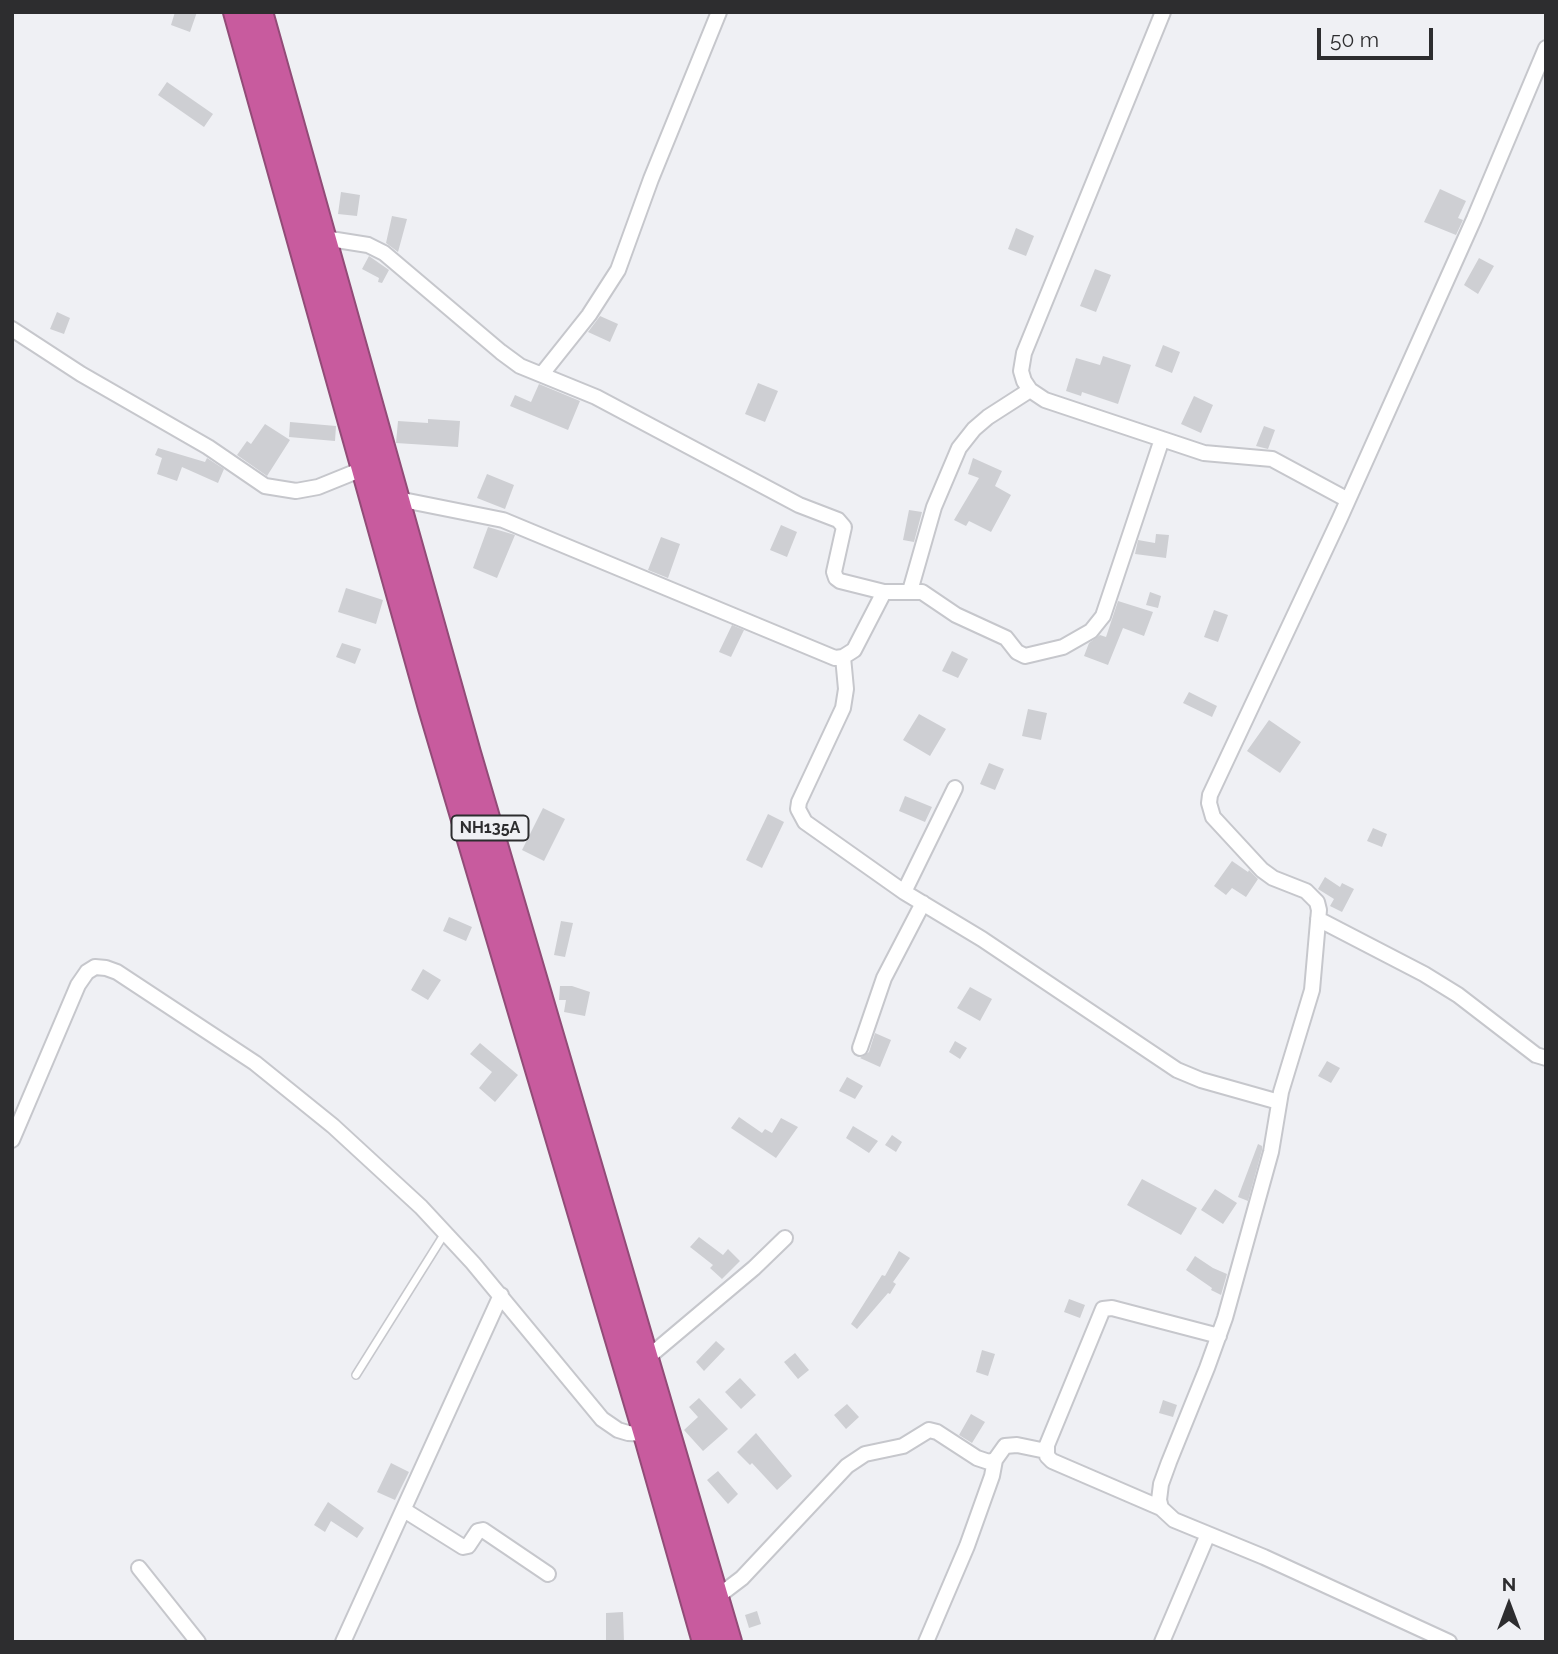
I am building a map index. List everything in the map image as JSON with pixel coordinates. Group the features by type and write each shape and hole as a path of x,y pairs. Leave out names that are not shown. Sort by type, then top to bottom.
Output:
{"highway":[{"name":"NH135A","path":"236,12 431,708 705,1642"},
{"name":"NH135A","path":"260,12 472,766 729,1642"}],"street":[{"path":"542,374 589,314 618,270 651,179 719,12"},
{"path":"1163,12 1024,353 1021,371 1030,390 1045,400 1204,453 1272,459 1348,500"},
{"path":"1161,1508 1161,1484 1219,1335 1271,1152 1279,1101 1312,990 1318,919 1317,902 1312,896 1272,878 1213,817 1210,795 1348,500 1474,219 1546,48"},
{"path":"324,238 368,245 384,253 520,366 596,397 799,505 838,520 844,527 834,572 836,578 871,590 922,592 956,615 1006,638 1017,652 1025,656 1063,647 1091,631 1103,616 1162,439"},
{"path":"12,329 81,374 208,447 265,486 296,491 318,487 365,468"},
{"path":"910,591 934,507 959,448 988,417 1030,390"},
{"path":"398,499 503,520 825,656 843,657 854,650 884,592"},
{"path":"843,657 845,701 799,802 798,810 805,822 904,892 982,939 1177,1070 1201,1080 1279,1101"},
{"path":"904,892 955,788"},
{"path":"860,1048 884,978 923,903"},
{"path":"1318,919 1424,974 1458,995 1536,1055 1546,1058"},
{"path":"12,1140 78,985 94,967 106,968 255,1063 333,1126 421,1207 445,1233 502,1295 603,1419 618,1430 646,1434"},
{"path":"646,1359 754,1268 785,1238"},
{"path":"343,1642 502,1295"},
{"path":"1219,1335 1112,1308 1103,1309 1057,1417 1046,1451 1052,1461 1161,1508 1174,1520 1264,1557 1449,1642"},
{"path":"717,1597 742,1578 847,1466 865,1454 903,1446 932,1430 983,1461 995,1460"},
{"path":"926,1642 967,1546 1001,1448 1009,1445 1046,1451"},
{"path":"404,1510 463,1547 470,1545 478,1531 483,1530 548,1574"},
{"path":"1162,1642 1208,1534"},
{"path":"139,1568 198,1642"}],"lane":[{"path":"356,1375 445,1233"}],"building":[{"path":"175,12 197,12 190,32 171,25"},
{"path":"167,82 213,114 204,127 158,95"},
{"path":"1440,189 1466,201 1458,218 1463,220 1456,235 1424,222"},
{"path":"341,192 360,195 357,216 338,214"},
{"path":"392,216 407,219 398,252 386,243"},
{"path":"1016,228 1034,236 1026,256 1008,249"},
{"path":"369,256 389,270 382,283 378,282 379,278 362,269"},
{"path":"1479,258 1494,266 1478,294 1464,285"},
{"path":"1095,269 1111,275 1096,312 1080,306"},
{"path":"57,312 70,318 64,334 50,329"},
{"path":"600,316 618,324 610,342 588,332"},
{"path":"1163,345 1180,352 1172,373 1155,366"},
{"path":"1103,356 1131,365 1118,404 1082,392 1081,396 1066,391 1076,358 1100,365"},
{"path":"758,383 778,391 765,422 745,414"},
{"path":"539,384 580,401 568,430 510,406 515,395 531,402"},
{"path":"1194,396 1213,405 1201,433 1181,424"},
{"path":"428,419 460,421 458,447 396,443 398,421 428,423"},
{"path":"290,422 336,426 335,441 289,437"},
{"path":"265,424 290,440 267,476 237,455 247,441 251,444"},
{"path":"1264,426 1275,430 1268,449 1256,446"},
{"path":"158,448 205,462 207,458 224,469 218,483 182,467 177,481 157,474 162,458 155,455"},
{"path":"973,458 1002,471 995,486 1011,495 991,532 969,521 966,526 954,520 979,478 968,474"},
{"path":"487,474 514,485 505,509 477,498"},
{"path":"909,510 922,512 914,542 903,540"},
{"path":"781,525 797,532 787,557 770,550"},
{"path":"488,527 515,535 497,578 473,568"},
{"path":"1156,534 1169,535 1166,558 1135,554 1138,540 1155,543"},
{"path":"661,537 680,544 668,578 648,570"},
{"path":"346,588 383,600 376,624 338,612"},
{"path":"1150,592 1161,596 1158,608 1146,605"},
{"path":"1118,601 1153,612 1144,636 1123,628 1108,665 1084,656 1089,643 1100,635 1106,637"},
{"path":"1214,610 1228,615 1218,642 1204,637"},
{"path":"732,625 744,630 731,657 719,652"},
{"path":"342,643 361,649 355,664 336,657"},
{"path":"952,651 968,659 958,678 942,671"},
{"path":"1189,692 1217,706 1212,717 1183,703"},
{"path":"1028,709 1047,713 1041,740 1022,736"},
{"path":"919,714 946,729 930,756 903,740"},
{"path":"1269,720 1301,742 1280,773 1247,751"},
{"path":"989,763 1004,769 995,790 980,784"},
{"path":"905,796 932,807 925,822 899,811"},
{"path":"543,808 565,819 544,861 522,850"},
{"path":"768,814 784,822 762,868 746,860"},
{"path":"1373,828 1387,834 1382,847 1367,841"},
{"path":"1232,861 1248,872 1249,870 1258,879 1246,897 1232,888 1226,895 1214,886"},
{"path":"1325,877 1340,887 1342,883 1354,889 1342,912 1330,906 1334,899 1318,889"},
{"path":"449,917 472,927 466,941 443,931"},
{"path":"561,921 573,923 565,957 554,955"},
{"path":"423,969 441,980 428,1000 411,990"},
{"path":"560,986 572,986 590,992 585,1016 564,1012 566,1000 559,1000"},
{"path":"970,987 992,999 980,1021 957,1008"},
{"path":"875,1033 891,1040 880,1067 860,1058 869,1052"},
{"path":"955,1041 967,1048 960,1059 949,1052"},
{"path":"480,1043 518,1075 495,1102 479,1088 492,1072 470,1054"},
{"path":"1327,1061 1340,1068 1331,1083 1318,1076"},
{"path":"847,1077 863,1086 855,1099 839,1091"},
{"path":"739,1117 762,1133 765,1129 772,1133 781,1118 798,1127 776,1158 731,1128"},
{"path":"853,1126 878,1141 869,1153 846,1138"},
{"path":"892,1135 902,1142 896,1152 885,1145"},
{"path":"1258,1144 1262,1146 1262,1150 1248,1201 1238,1197"},
{"path":"1142,1179 1197,1208 1181,1235 1127,1205"},
{"path":"1215,1189 1237,1203 1223,1224 1201,1210"},
{"path":"699,1237 723,1255 728,1249 740,1261 722,1279 710,1268 713,1265 690,1247"},
{"path":"899,1251 910,1258 893,1282 896,1284 857,1329 851,1324"},
{"path":"1195,1256 1227,1274 1221,1295 1186,1270"},
{"path":"1069,1299 1085,1305 1080,1318 1064,1312"},
{"path":"716,1341 725,1349 704,1371 696,1362"},
{"path":"982,1350 995,1354 988,1376 976,1372"},
{"path":"795,1353 809,1370 798,1379 784,1362"},
{"path":"740,1378 756,1395 741,1409 725,1392"},
{"path":"699,1398 728,1429 703,1451 684,1430 698,1417 689,1407"},
{"path":"1163,1400 1177,1405 1173,1417 1159,1413"},
{"path":"847,1404 859,1417 846,1429 834,1415"},
{"path":"971,1414 985,1422 972,1443 959,1435"},
{"path":"756,1433 792,1476 777,1490 752,1463 750,1465 737,1452"},
{"path":"391,1463 409,1472 395,1500 377,1492"},
{"path":"718,1471 738,1494 728,1504 707,1480"},
{"path":"328,1502 364,1528 357,1538 331,1521 325,1532 314,1525"},
{"path":"757,1611 761,1624 749,1628 745,1615"},
{"path":"623,1612 624,1642 606,1642 606,1613"}]}
